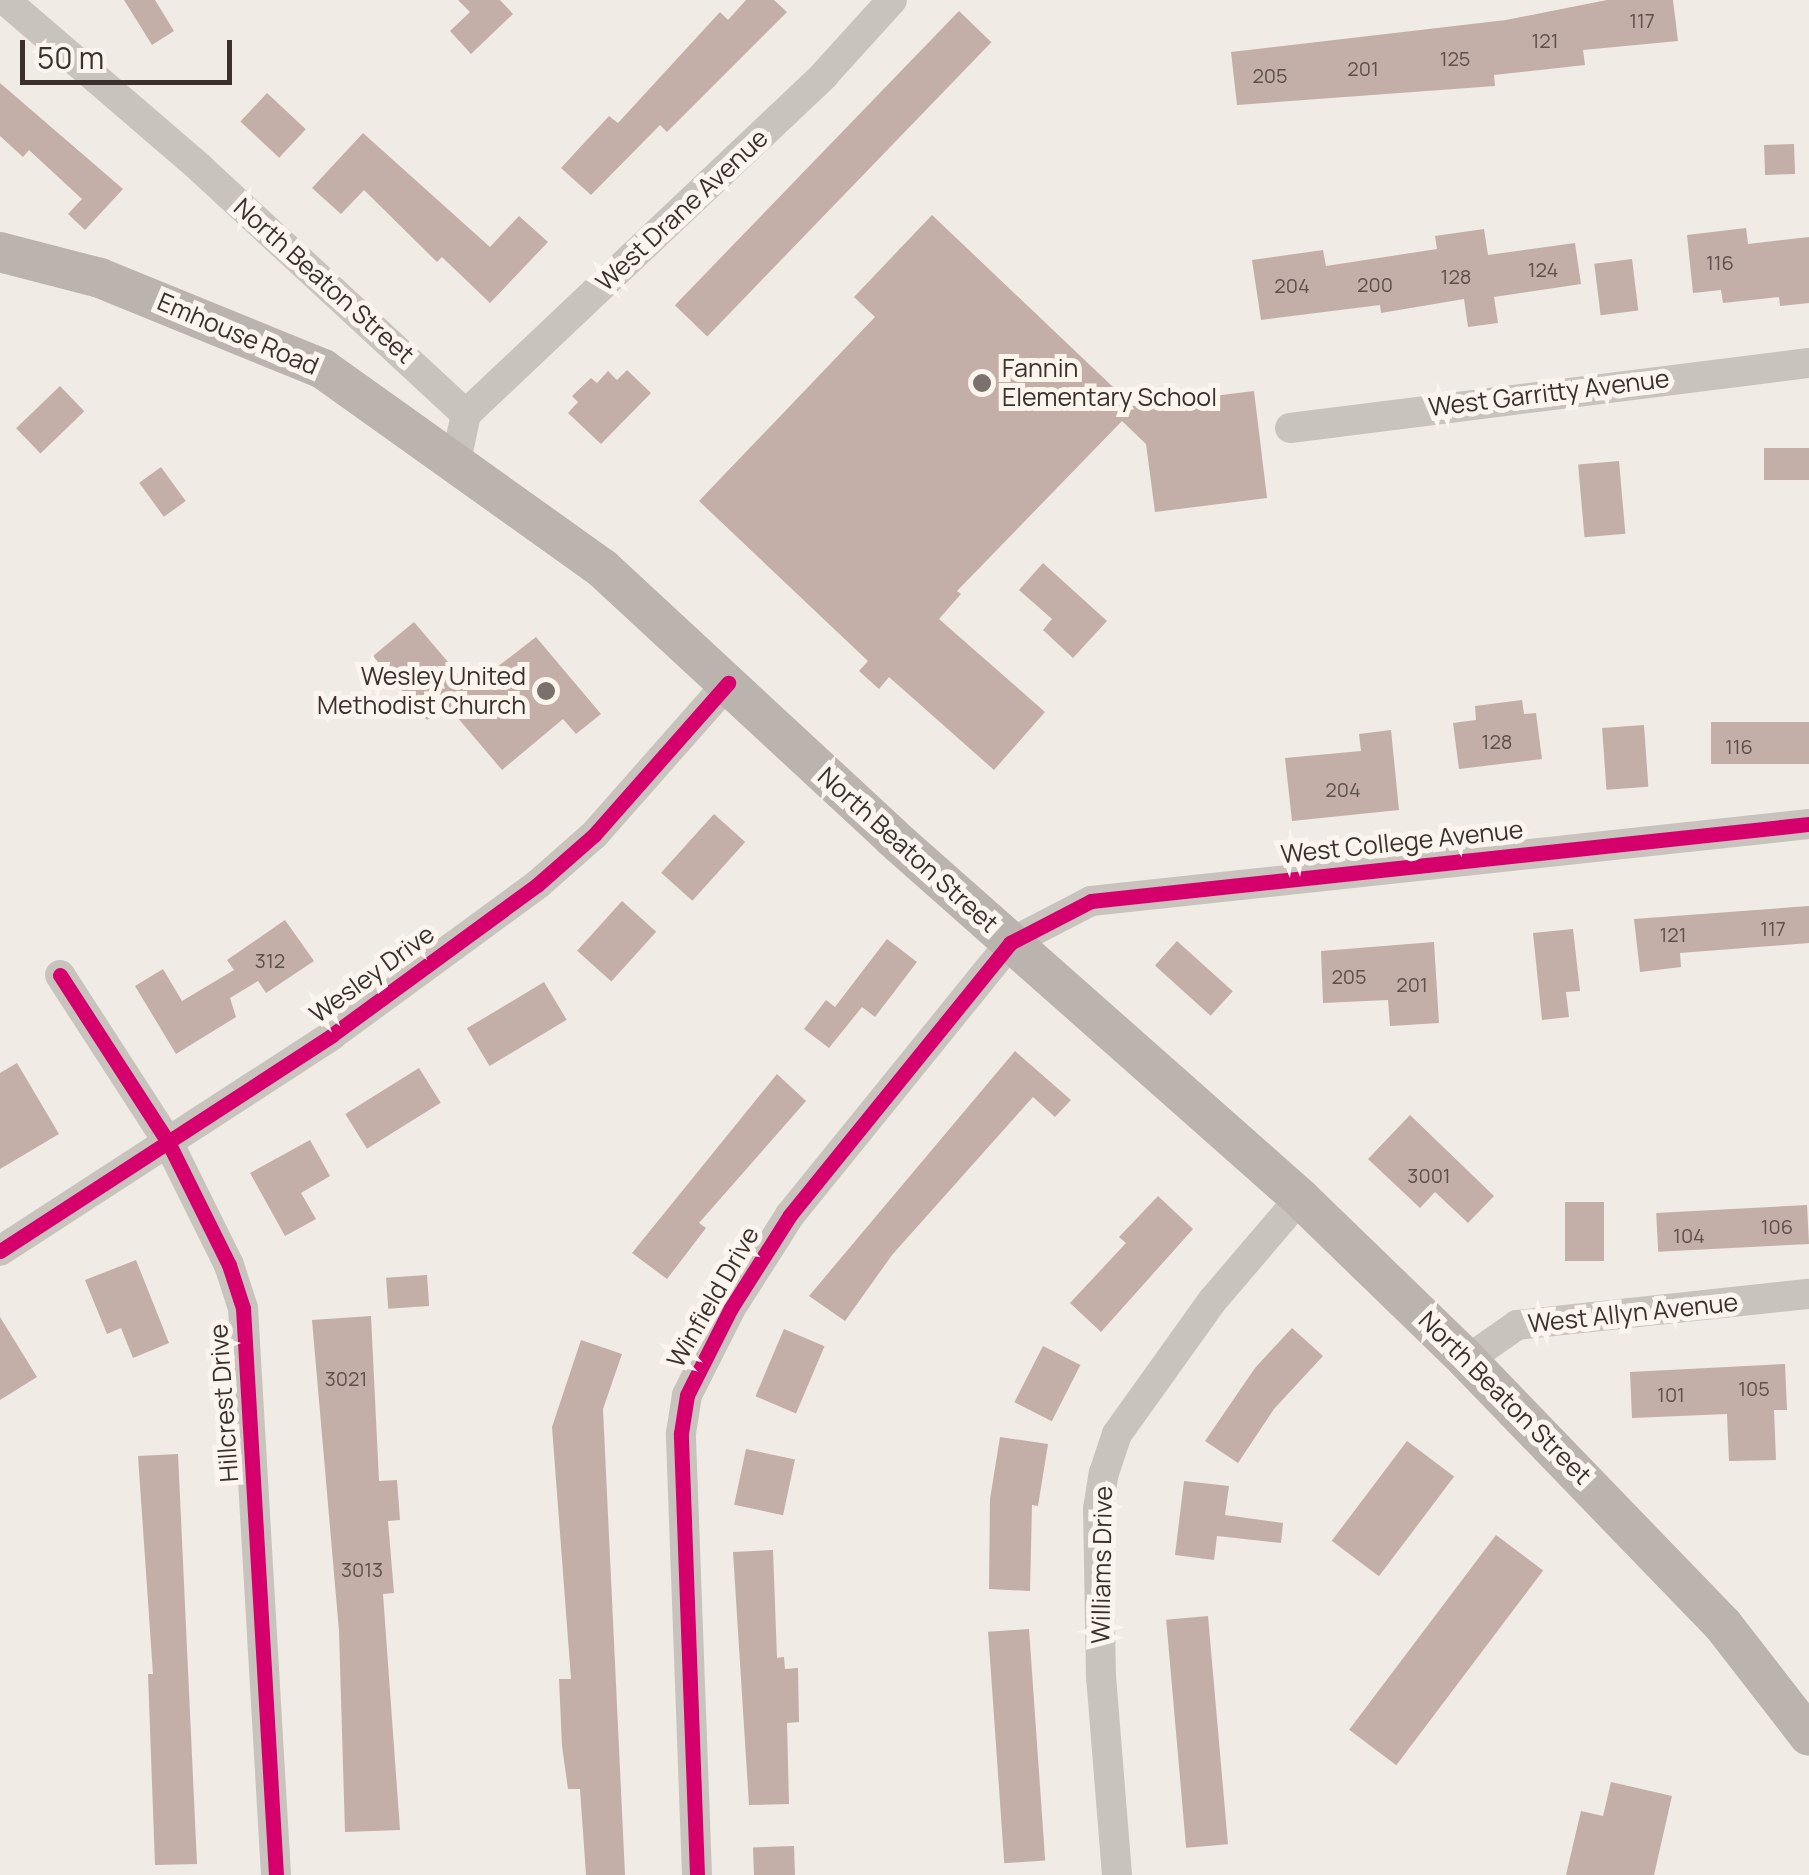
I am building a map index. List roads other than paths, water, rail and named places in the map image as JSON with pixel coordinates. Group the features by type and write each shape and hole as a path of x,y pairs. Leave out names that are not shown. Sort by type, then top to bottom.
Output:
{"main road":[{"name":"Emhouse Road","path":"0,252 100,278 253,336 323,369 456,460"},
{"name":"North Beaton Street","path":"456,460 602,568 1010,942 1300,1198 1467,1360 1710,1611 1809,1736"}],"street":[{"name":"North Beaton Street","path":"5,0 200,168 466,414"},
{"name":"West Drane Avenue","path":"466,414 824,75 892,0"},
{"name":"West Garritty Avenue","path":"1290,428 1809,363"},
{"path":"456,460 466,414"},
{"name":"Wesley Drive","path":"0,1251 332,1035 537,885 594,835 728,683"},
{"name":"West College Avenue","path":"1010,942 1092,901 1809,824"},
{"name":"Winfield Drive","path":"697,1875 681,1433 687,1395 730,1308 790,1215 1010,942"},
{"name":"Hillcrest Drive","path":"60,975 168,1142 229,1265 242,1308 276,1875"},
{"name":"Williams Drive","path":"1117,1875 1101,1678 1098,1509 1104,1473 1117,1434 1214,1300 1300,1198"},
{"name":"West Allyn Avenue","path":"1467,1360 1517,1325 1809,1294"}],"place":[{"name":"Fannin Elementary School","path":"982,383"},
{"name":"Wesley United Methodist Church","path":"546,691"}]}
